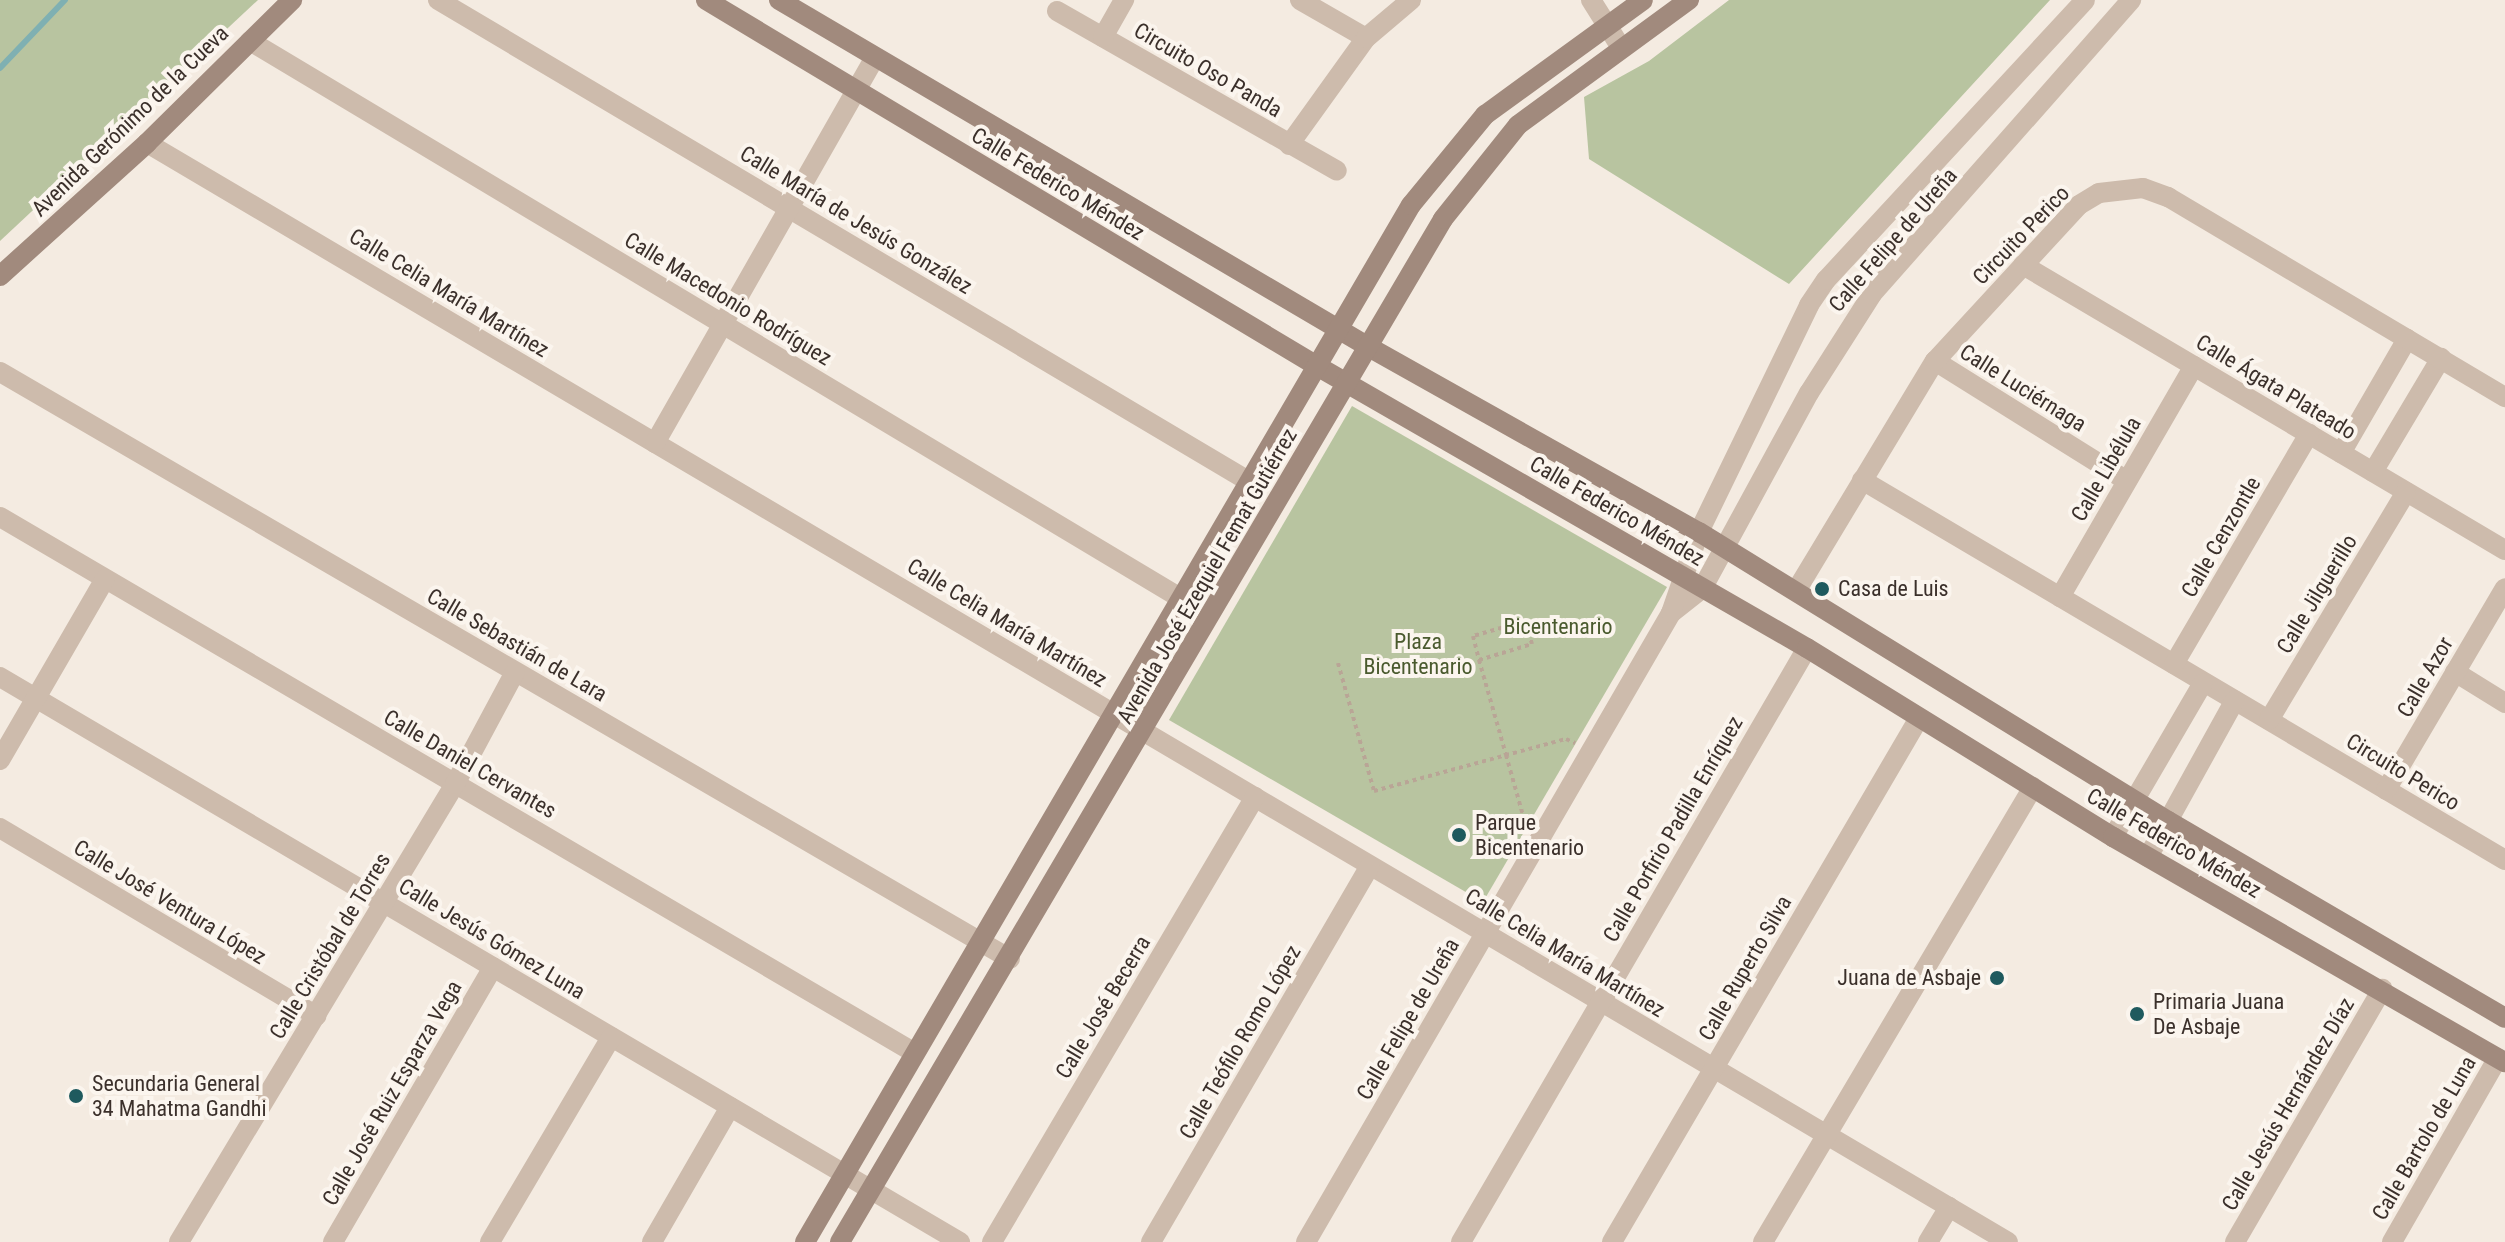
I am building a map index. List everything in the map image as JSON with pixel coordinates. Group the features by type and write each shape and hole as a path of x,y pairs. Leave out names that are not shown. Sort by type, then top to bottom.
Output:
{"street":[{"name":"Avenida Gerónimo de la Cueva","path":"0,276 147,143 292,0"},
{"name":"Calle María de Jesús González","path":"438,0 1250,482"},
{"name":"Calle Federico Méndez","path":"706,0 1317,366 1807,648 2113,837 2502,1060"},
{"name":"Calle Federico Méndez","path":"779,0 874,59 1367,346 1699,532 2168,821 2505,1018"},
{"name":"Circuito Oso Panda","path":"1103,37 1124,0"},
{"path":"1300,0 1366,38"},
{"name":"Circuito Oso Panda","path":"1289,145 1366,38 1411,0"},
{"path":"1591,0 1620,46"},
{"name":"Avenida José Ezequiel Femat Gutiérrez","path":"805,1242 1116,715 1411,205 1485,115 1643,0"},
{"name":"Avenida José Ezequiel Femat Gutiérrez","path":"840,1242 1144,732 1443,219 1518,125 1620,46 1689,0"},
{"name":"Calle Felipe de Ureña","path":"1306,1242 1671,613 1680,574 1764,390 1826,280 2085,0"},
{"name":"Calle Felipe de Ureña","path":"1671,613 1702,589 1839,341 1872,294 2131,0"},
{"name":"Circuito Oso Panda","path":"1057,11 1337,171"},
{"name":"Calle Macedonio Rodríguez","path":"250,41 1182,599"},
{"path":"655,443 874,59"},
{"name":"Calle Celia María Martínez","path":"147,143 2008,1242"},
{"name":"Circuito Perico","path":"1796,591 1935,361 2079,205 2099,193 2143,188 2505,397"},
{"name":"Calle Ágata Plateado","path":"2023,265 2505,550"},
{"path":"2341,453 2407,339"},
{"path":"2373,472 2441,358"},
{"name":"Calle Luciérnaga","path":"1935,361 2127,481"},
{"name":"Calle Libélula","path":"2060,597 2194,366"},
{"name":"Calle Sebastián de Lara","path":"0,372 1010,959"},
{"name":"Calle Cenzontle","path":"2174,664 2309,434"},
{"name":"Circuito Perico","path":"1862,480 2505,860"},
{"name":"Calle Jilguerillo","path":"2269,720 2406,492"},
{"name":"Calle Daniel Cervantes","path":"0,517 915,1053"},
{"path":"0,760 105,579"},
{"name":"Calle Azor","path":"2386,790 2505,588"},
{"name":"Calle Porfirio Padilla Enríquez","path":"1461,1242 1807,648"},
{"name":"Calle Cristóbal de Torres","path":"179,1242 385,903 455,784 515,672"},
{"path":"2455,672 2505,703"},
{"name":"Calle Jesús Gómez Luna","path":"0,677 960,1242"},
{"path":"2113,837 2203,683"},
{"path":"2148,857 2235,700"},
{"name":"Calle Ruperto Silva","path":"1612,1242 1919,718"},
{"path":"1763,1242 1824,1134 2033,787"},
{"name":"Calle José Becerra","path":"992,1242 1255,797"},
{"name":"Calle José Ventura López","path":"0,828 316,1016"},
{"name":"Calle Teófilo Romo López","path":"1151,1242 1370,866"},
{"name":"Calle José Ruiz Esparza Vega","path":"333,1242 493,967"},
{"name":"Calle Jesús Hernández Díaz","path":"2235,1242 2382,989"},
{"path":"490,1242 611,1037"},
{"name":"Calle Bartolo de Luna","path":"2392,1242 2502,1060"},
{"path":"652,1242 730,1107"},
{"path":"1928,1242 1949,1207"}],"path":[{"path":"1479,660 1532,644 1525,621 1473,636 1479,660 1524,819 1545,831"},
{"path":"1338,663 1374,791 1566,739 1592,751"}],"green space":[{"path":"0,0 258,0 0,241"},
{"path":"1729,0 2050,0 1789,284 1589,159 1584,97 1649,61"},
{"name":"Plaza Bicentenario","path":"1352,406 1667,587 1483,902 1169,720"}],"waterway":[{"path":"0,68 65,0"}],"place":[{"name":"Casa de Luis","path":"1822,589"},
{"name":"Parque Bicentenario","path":"1459,835"},
{"name":"Juana de Asbaje","path":"1997,978"},
{"name":"Primaria Juana De Asbaje","path":"2137,1014"},
{"name":"Secundaria General 34 Mahatma Gandhi","path":"76,1096"}],"park label":[{"name":"Bicentenario","path":"1558,627"}]}
